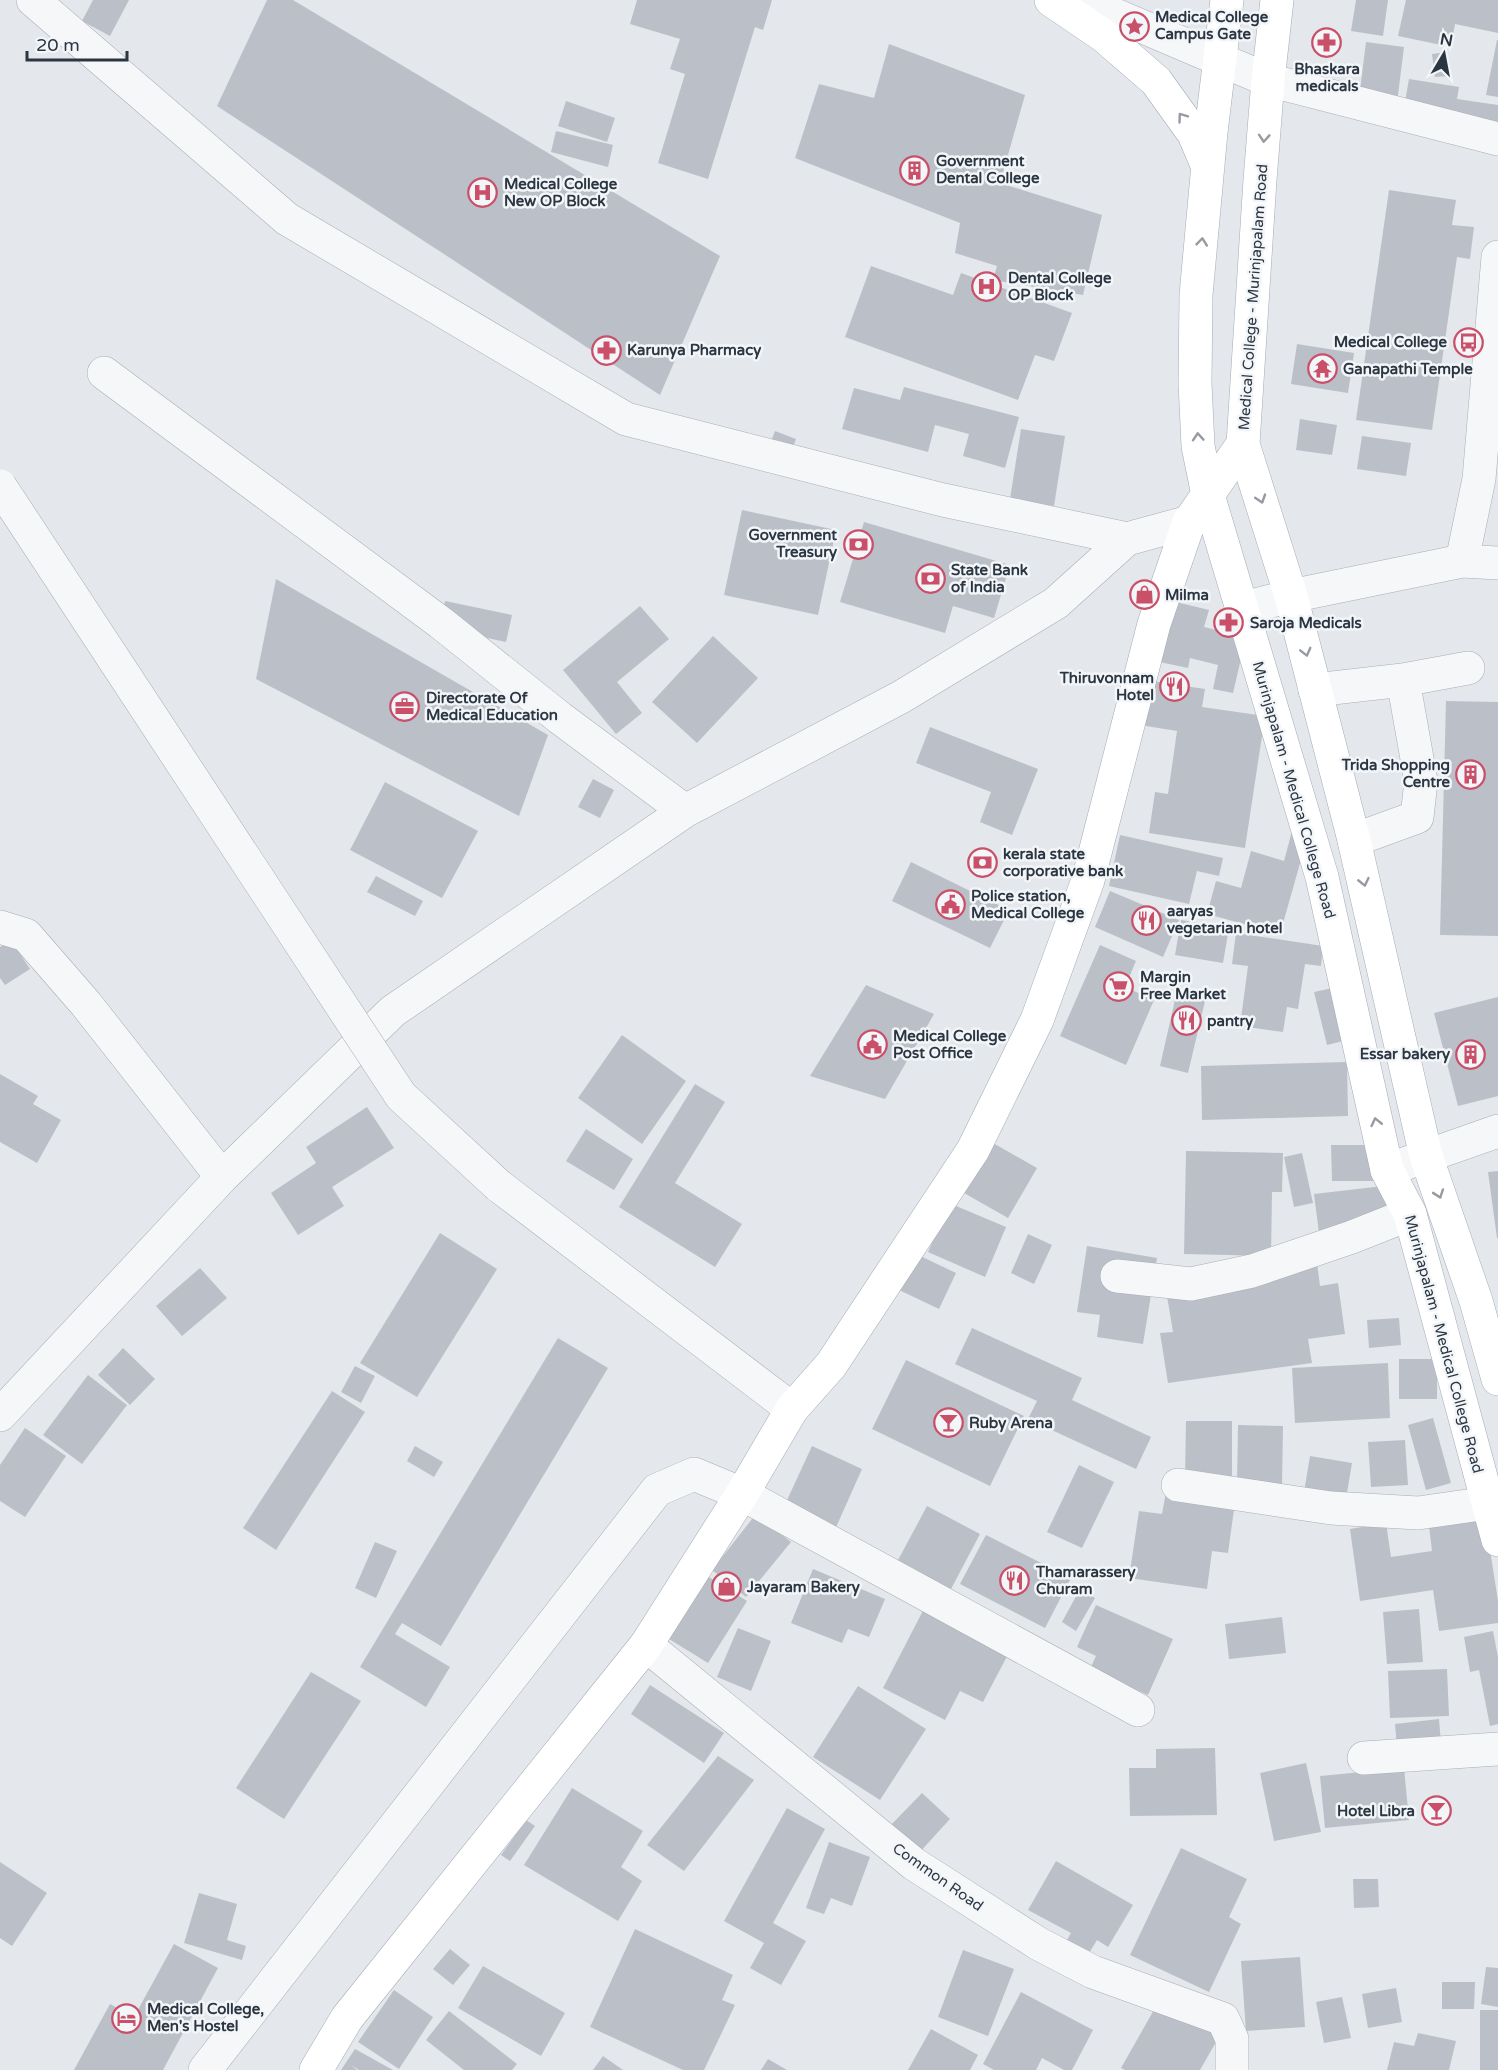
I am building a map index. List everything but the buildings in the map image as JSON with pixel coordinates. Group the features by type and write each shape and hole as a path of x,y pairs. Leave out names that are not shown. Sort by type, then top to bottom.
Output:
{"main road":[{"path":"1052,0 1104,36 1156,81 1194,134 1209,169"},
{"name":"Murinjapalam - Medical College Road","path":"1227,0 1197,295 1195,383 1198,446 1208,495 1322,877 1387,1170 1410,1214 1498,1540"},
{"name":"Medical College - Murinjapalam Road","path":"1277,0 1268,80 1243,444 1291,596 1354,840 1426,1156 1476,1301 1498,1379"},
{"path":"316,2070 347,2018 646,1645 742,1494 792,1409 831,1365 973,1150 1037,1020 1088,880 1154,624 1189,522 1243,444"}],"street":[{"path":"33,0 287,219 626,419 943,500 1127,539"},
{"path":"1080,0 1268,80 1498,139"},
{"path":"1462,561 1479,479 1498,257"},
{"path":"104,373 441,623 560,718 685,811"},
{"path":"0,486 401,1096 499,1186 792,1409"},
{"path":"0,1415 222,1177 393,1011 685,811 901,697 1056,603 1127,539 1189,522"},
{"path":"1243,608 1462,561 1498,563"},
{"path":"1315,690 1403,680 1468,668"},
{"path":"1354,840 1417,817 1421,781 1403,680"},
{"path":"0,927 26,935 86,1004 222,1177"},
{"path":"1387,1170 1498,1131"},
{"path":"1117,1276 1191,1284 1252,1271 1352,1237 1410,1214"},
{"path":"205,2070 657,1490 694,1474 742,1494 1138,1710"},
{"path":"1178,1485 1331,1508 1418,1513 1488,1503"},
{"name":"Common Road","path":"646,1645 914,1864 1039,1944 1093,1972 1223,2019 1232,2039 1232,2070"},
{"path":"1364,1758 1498,1749"}],"place":[{"name":"Medical College Campus Gate","path":"1134,26"},
{"name":"Bhaskara medicals","path":"1327,42"},
{"name":"Government Dental College","path":"915,170"},
{"name":"Medical College New OP Block","path":"483,193"},
{"name":"Dental College OP Block","path":"987,287"},
{"name":"Medical College","path":"1468,342"},
{"name":"Karunya Pharmacy","path":"606,350"},
{"name":"Ganapathi Temple","path":"1322,369"},
{"name":"Government Treasury","path":"858,544"},
{"name":"State Bank of India","path":"930,579"},
{"name":"Milma","path":"1144,595"},
{"name":"Saroja Medicals","path":"1229,623"},
{"name":"Thiruvonnam Hotel","path":"1175,687"},
{"name":"Directorate Of Medical Education","path":"405,707"},
{"name":"Trida Shopping Centre","path":"1471,774"},
{"name":"kerala state corporative bank","path":"982,863"},
{"name":"Police station, Medical College","path":"950,905"},
{"name":"aaryas vegetarian hotel","path":"1146,920"},
{"name":"Margin Free Market","path":"1119,986"},
{"name":"pantry","path":"1186,1021"},
{"name":"Medical College Post Office","path":"872,1045"},
{"name":"Essar bakery","path":"1471,1054"},
{"name":"Ruby Arena","path":"948,1423"},
{"name":"Thamarassery Churam","path":"1015,1581"},
{"name":"Jayaram Bakery","path":"726,1587"},
{"name":"Hotel Libra","path":"1436,1811"},
{"name":"Medical College, Men's Hostel","path":"126,2018"}]}
